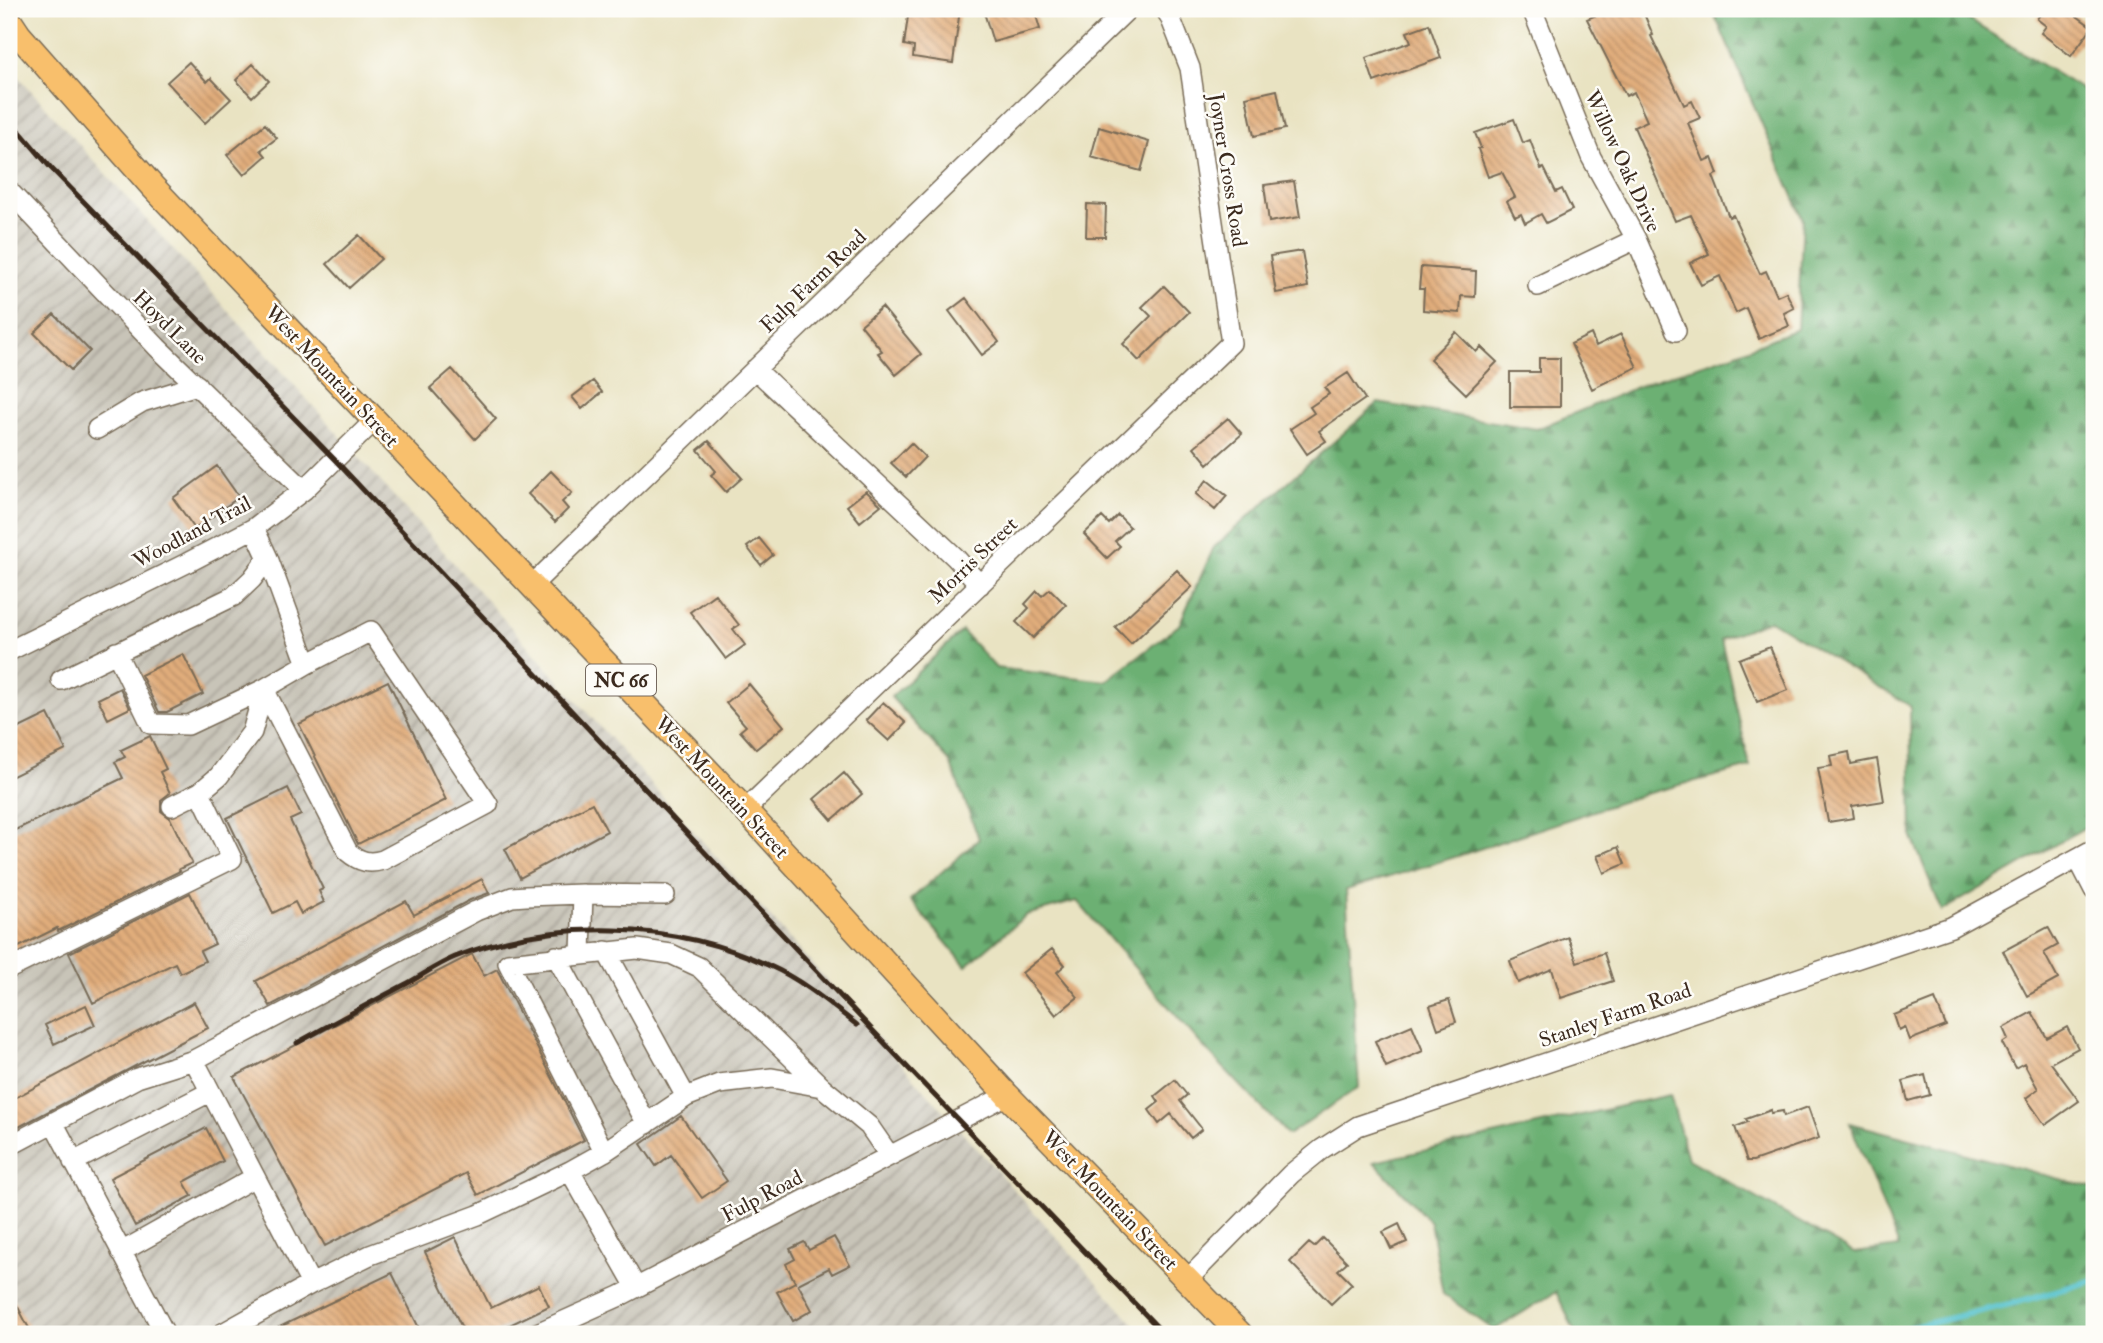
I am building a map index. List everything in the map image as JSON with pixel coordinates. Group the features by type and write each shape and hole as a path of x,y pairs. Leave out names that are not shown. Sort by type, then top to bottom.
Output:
{"main road":[{"name":"West Mountain Street","path":"9,20 152,186 746,810 1007,1095 1240,1334"}],"street":[{"name":"Fulp Farm Road","path":"531,586 1128,9"},
{"name":"Joyner Cross Road","path":"1165,9 1190,68 1231,343"},
{"name":"Willow Oak Drive","path":"1532,9 1591,157 1636,239 1676,331"},
{"name":"Hoyd Lane","path":"9,191 77,265 304,490"},
{"path":"1538,286 1636,239"},
{"name":"Morris Street","path":"746,810 1231,343"},
{"path":"755,369 955,557 980,585"},
{"path":"97,429 142,402 197,385"},
{"name":"Woodland Trail","path":"9,651 187,564 254,528 304,490 374,421"},
{"path":"254,528 268,558 307,664"},
{"path":"61,680 234,596 268,558"},
{"path":"116,652 151,723 188,725 264,689 371,631 488,804 383,860 371,863 357,859 348,852 264,689"},
{"path":"172,806 200,792 219,776 252,732 264,689"},
{"path":"9,968 232,859 200,792"},
{"path":"2086,854 2094,890"},
{"name":"Stanley Farm Road","path":"1188,1280 1291,1174 1357,1126 1951,927 2086,854"},
{"path":"582,953 583,894"},
{"path":"9,1146 137,1078 194,1060 476,911 512,897 665,895"},
{"path":"604,1152 508,963 637,949 671,954 699,967 822,1087 869,1126 889,1155"},
{"path":"606,951 686,1097"},
{"path":"556,956 647,1124"},
{"path":"194,1060 311,1284"},
{"path":"221,1334 255,1326 311,1284 370,1255 478,1215 570,1171 604,1152 686,1097 719,1084 772,1078 822,1087"},
{"path":"74,1161 210,1092"},
{"name":"Fulp Road","path":"535,1334 636,1287 1007,1095"},
{"path":"53,1122 165,1334"},
{"path":"570,1171 636,1287"},
{"path":"121,1252 255,1177"}],"shaded area":[{"path":"9,66 1143,1334 9,1334"}],"green space":[{"path":"1712,9 1951,9 2094,97 2094,822 1942,911 1912,837 1910,706 1770,620 1721,639 1750,767 1645,794 1346,890 1359,1087 1288,1135 1201,1044 1077,901 1026,915 966,966 910,900 979,839 950,762 891,697 962,631 996,668 1106,681 1179,625 1214,547 1378,403 1537,429 1649,382 1734,354 1797,329 1803,219"},
{"path":"1670,1095 1688,1159 1854,1253 1899,1247 1850,1123 2094,1188 2094,1334 1576,1334 1556,1292 1494,1330 1443,1294 1430,1222 1374,1162"}],"building":[{"path":"909,9 960,9 953,63 913,57 914,47 904,45"},
{"path":"983,9 1034,9 1040,29 993,42"},
{"path":"1610,9 1642,9 1653,35 1651,36 1684,105 1692,101 1700,118 1688,123 1704,161 1712,158 1718,174 1713,176 1729,217 1733,215 1760,274 1766,271 1777,296 1786,292 1794,308 1784,313 1789,326 1759,339 1746,308 1736,313 1720,276 1701,285 1690,263 1709,254 1691,215 1675,221 1634,127 1647,121 1634,92 1626,96 1587,19"},
{"path":"2044,9 2067,9 2092,27 2071,56 2041,33 2046,26 2037,19"},
{"path":"1429,24 1441,58 1374,82 1366,58 1411,42 1407,32"},
{"path":"189,62 207,82 211,78 231,99 205,123 167,82"},
{"path":"253,64 269,81 252,97 236,80"},
{"path":"1277,90 1285,129 1254,136 1246,97"},
{"path":"1514,119 1523,143 1530,140 1541,169 1544,168 1556,192 1562,189 1572,210 1546,223 1541,214 1525,223 1521,214 1515,217 1507,201 1515,197 1502,172 1488,177 1478,149 1481,148 1475,133"},
{"path":"265,124 277,138 261,150 266,156 244,175 227,155"},
{"path":"1099,127 1149,142 1141,171 1091,157"},
{"path":"1294,181 1300,217 1269,222 1264,185"},
{"path":"1087,204 1106,205 1105,237 1086,237"},
{"path":"359,235 381,259 349,288 327,264"},
{"path":"1302,251 1308,287 1276,293 1270,256"},
{"path":"1421,267 1476,271 1475,297 1461,296 1460,313 1423,310 1424,289 1419,289"},
{"path":"1164,286 1189,312 1139,361 1123,344 1151,316 1142,307"},
{"path":"966,298 999,342 982,355 949,311"},
{"path":"882,307 921,354 896,375 878,353 882,351 861,325"},
{"path":"54,314 90,351 71,370 34,333"},
{"path":"1456,332 1476,352 1481,347 1497,362 1466,394 1430,359"},
{"path":"1591,334 1596,346 1621,334 1637,367 1592,389 1571,344"},
{"path":"1539,358 1560,358 1560,407 1510,407 1510,372 1539,372"},
{"path":"452,369 496,419 475,439 430,388"},
{"path":"1348,373 1365,399 1319,431 1326,441 1307,454 1290,429 1314,413 1310,407 1329,394 1325,388"},
{"path":"593,381 602,392 582,409 572,397"},
{"path":"1228,418 1242,434 1208,464 1194,447"},
{"path":"709,441 742,478 726,492 711,475 716,471 698,450"},
{"path":"911,443 925,457 906,477 891,463"},
{"path":"217,466 239,497 195,529 173,498"},
{"path":"551,471 572,493 562,502 568,509 555,522 528,494"},
{"path":"1207,480 1227,496 1215,510 1196,494"},
{"path":"866,491 881,505 860,522 847,506"},
{"path":"1118,515 1130,527 1115,541 1120,546 1107,558 1084,534 1102,517 1109,524"},
{"path":"759,538 773,555 761,565 747,547"},
{"path":"1177,570 1192,587 1131,644 1115,627"},
{"path":"1050,589 1066,605 1033,638 1016,622 1029,608 1025,604 1037,591 1042,596"},
{"path":"715,594 739,625 733,629 745,645 726,659 690,612"},
{"path":"1770,647 1788,690 1757,702 1739,659"},
{"path":"183,654 203,694 167,712 159,712 141,675"},
{"path":"388,681 446,800 358,844 299,724"},
{"path":"749,684 784,726 756,749 740,731 746,726 726,703"},
{"path":"120,688 130,708 108,719 98,699"},
{"path":"883,702 906,723 889,741 866,720"},
{"path":"48,714 66,750 9,778 9,733"},
{"path":"150,736 166,769 160,772 170,793 161,800 161,811 170,818 192,863 58,931 57,928 9,952 9,833 123,778 115,762 125,757 121,750"},
{"path":"1849,752 1851,764 1877,759 1884,801 1852,806 1854,818 1828,822 1818,768 1832,766 1830,756"},
{"path":"844,773 862,794 832,820 814,799"},
{"path":"288,788 301,815 290,820 323,889 319,891 324,902 301,914 295,902 273,913 227,818"},
{"path":"592,803 607,831 520,878 505,849"},
{"path":"1618,847 1625,864 1604,873 1597,856"},
{"path":"482,879 489,893 470,900 270,1006 256,981 406,901 414,915"},
{"path":"190,893 215,944 200,951 205,961 180,973 175,963 93,1003 69,953"},
{"path":"2048,927 2058,945 2044,953 2058,979 2027,996 2003,951"},
{"path":"1568,937 1577,962 1604,953 1613,981 1561,998 1552,969 1518,983 1510,961"},
{"path":"1052,949 1065,965 1057,972 1078,997 1056,1015 1022,973"},
{"path":"472,954 484,976 497,969 584,1140 478,1195 466,1173 325,1246 234,1077"},
{"path":"1935,999 1946,1026 1910,1040 1905,1027 1899,1030 1894,1015"},
{"path":"1449,1000 1456,1022 1438,1029 1430,1006"},
{"path":"194,1002 208,1028 9,1132 9,1101"},
{"path":"86,1005 95,1025 54,1044 45,1025"},
{"path":"2032,1012 2047,1038 2067,1027 2078,1048 2051,1063 2079,1101 2045,1125 2026,1098 2038,1089 2024,1063 2015,1068 2002,1043 2008,1039 2003,1028"},
{"path":"1412,1025 1423,1051 1386,1067 1375,1041"},
{"path":"1925,1075 1930,1095 1908,1101 1903,1081"},
{"path":"1175,1080 1187,1095 1180,1101 1202,1129 1191,1138 1171,1114 1159,1124 1149,1110 1159,1102 1155,1096"},
{"path":"1808,1107 1819,1138 1747,1161 1735,1127 1748,1122 1746,1119 1771,1110 1771,1113 1783,1111 1784,1116"},
{"path":"681,1116 727,1181 702,1198 671,1155 656,1166 641,1144"},
{"path":"206,1128 223,1161 184,1182 192,1196 135,1226 110,1178"},
{"path":"1399,1224 1407,1242 1391,1249 1383,1232"},
{"path":"455,1237 491,1308 539,1285 549,1306 491,1334 465,1334 425,1252"},
{"path":"834,1237 850,1265 832,1274 829,1268 798,1284 812,1310 793,1321 777,1292 795,1282 786,1264 795,1259 790,1249 804,1242 809,1250"},
{"path":"1323,1238 1347,1262 1338,1270 1352,1284 1331,1304 1290,1262 1309,1243 1314,1247"},
{"path":"392,1273 422,1334 265,1334 338,1299"},
{"path":"9,1290 32,1334 9,1334"}],"waterway":[{"path":"1905,1329 2018,1302 2094,1280"}],"railway":[{"path":"9,119 51,168 335,460 911,1071 1164,1334"},
{"path":"297,1043 455,957 493,944 573,931 654,933 733,951 793,978 857,1025"}]}
